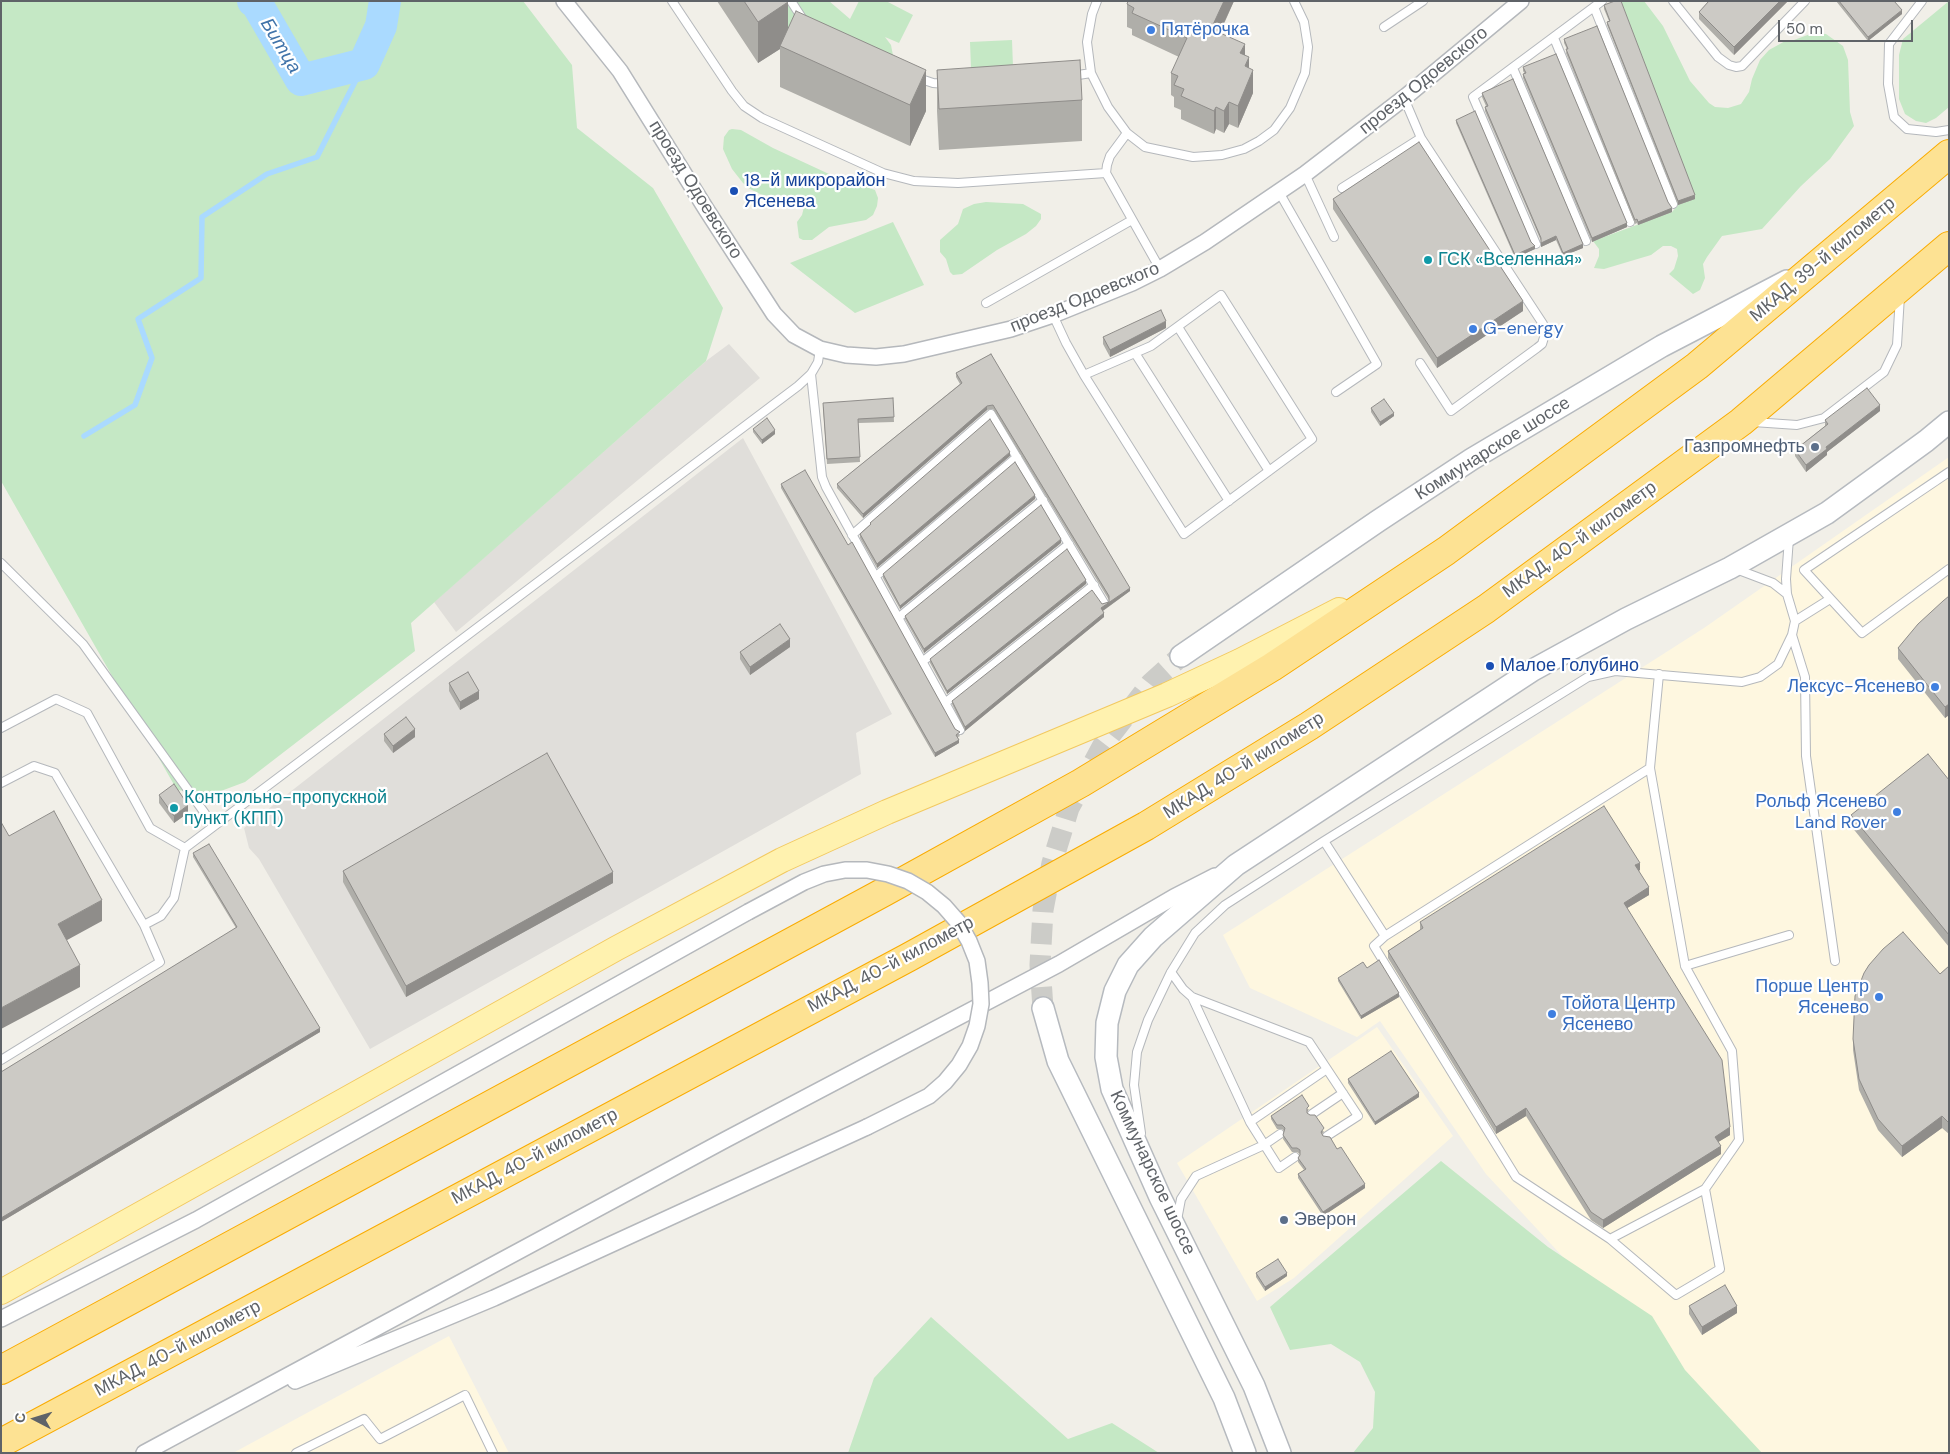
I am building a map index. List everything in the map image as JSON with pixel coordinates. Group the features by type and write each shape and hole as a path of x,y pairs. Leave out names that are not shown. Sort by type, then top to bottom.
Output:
{"highway":[{"name":"МКАД, 39-й километр","path":"1417,571 1698,366 1949,154"},
{"path":"1741,422 1949,246"},
{"name":"МКАД, 40-й километр","path":"1,1444 908,957 1146,826 1309,726 1486,609 1741,422"},
{"path":"1,1370 884,892 1080,783 1272,667 1417,571"}],"main road":[{"name":"Коммунарское шоссе","path":"1181,656 1472,459 1662,346 1818,265"},
{"name":"Коммунарское шоссе","path":"1280,1453 1254,1386 1160,1197 1112,1089 1106,1057 1107,1023 1115,991 1128,966 1153,937 1236,865 1533,670 1626,619 1730,568 1827,513 1949,423"},
{"path":"1,1292 617,948 782,860 887,812 1167,695 1240,661 1417,571"},
{"name":"Коммунарское шоссе","path":"1043,1008 1058,1061 1224,1398 1245,1453"}],"street":[{"name":"проезд Одоевского","path":"564,1 620,71 706,210 774,314 794,335 820,349 846,355 876,357 904,354 1011,329 1053,315 1132,283 1160,269 1205,242 1305,174 1404,98 1521,1"},
{"path":"144,1453 725,1140 1059,964 1174,897 1236,865"},
{"path":"1,1319 196,1220 804,882 824,874 838,872 867,870 888,874 908,881 928,892 958,922 969,941 977,961 981,997 977,1026 970,1046 959,1065 945,1082 929,1096 867,1127 494,1298 218,1413"}],"lane":[{"path":"672,1 732,92 744,106 762,118 883,173 914,180 958,183 1106,173"},
{"path":"790,1 805,22"},
{"path":"1097,1 1092,14 1088,42 1091,73 1108,107 1127,133 1145,147 1194,157 1222,155 1244,149 1274,130 1290,108 1305,73 1308,48 1304,22 1294,1"},
{"path":"1384,27 1423,1"},
{"path":"1536,244 1473,98 1602,1"},
{"path":"1672,1 1718,57 1729,65 1736,67 1742,66 1805,1"},
{"path":"1921,2 1889,44 1888,84 1894,117 1907,129 1936,132 1949,130"},
{"path":"1594,7 1673,204"},
{"path":"1554,38 1630,222"},
{"path":"1513,68 1586,241"},
{"path":"1062,77 1091,73"},
{"path":"913,76 933,83 958,84"},
{"path":"1404,98 1421,138 1546,330 1542,344 1538,348 1451,411 1420,363"},
{"path":"1127,133 1110,156 1106,173 1160,269"},
{"path":"1342,188 1421,138"},
{"path":"1305,174 1334,237"},
{"path":"1279,192 1377,364 1336,392"},
{"path":"986,303 1132,220"},
{"path":"1741,422 1797,425 1824,418 1884,372 1896,345 1901,287"},
{"path":"1053,315 1084,375 1184,534 1312,439 1222,295 1151,346 1084,375"},
{"path":"1178,326 1269,471"},
{"path":"144,925 161,916 174,898 185,848 798,386 811,374 818,362 820,349"},
{"path":"1135,353 1228,501"},
{"path":"811,374 822,476 826,488 960,730"},
{"path":"852,535 991,414 1104,603"},
{"path":"875,577 1016,457"},
{"path":"1949,472 1804,570 1862,633 1949,569"},
{"path":"898,618 1042,500"},
{"path":"1160,1197 1140,1129 1134,1086 1137,1052 1148,1020 1171,972 1195,933 1225,906 1324,841 1588,677 1615,670 1742,682 1760,677 1778,664 1792,635 1794,621 1787,594 1786,579 1789,536"},
{"path":"922,662 1069,544"},
{"path":"1,563 83,644 214,826"},
{"path":"1730,568 1750,573 1773,583 1787,594"},
{"path":"945,703 1094,585"},
{"path":"1794,621 1830,599"},
{"path":"1792,635 1805,677 1806,756 1835,961"},
{"path":"1610,1239 1704,1189 1739,1140 1732,1051 1684,966 1650,768 1659,674"},
{"path":"1,728 56,699 87,713 150,828 185,848"},
{"path":"1,783 34,766 55,772 144,925 160,962 1,1060"},
{"path":"1650,768 1385,936 1374,946 1516,1177 1610,1239 1676,1295 1720,1269 1704,1189"},
{"path":"1324,841 1385,936"},
{"path":"1684,966 1790,935"},
{"path":"1171,972 1192,997 1250,1122 1279,1168 1295,1157"},
{"path":"1192,997 1309,1042 1358,1116 1327,1136"},
{"path":"1250,1122 1327,1069"},
{"path":"1312,1114 1343,1093"},
{"path":"1176,1228 1181,1199 1196,1176 1264,1145 1280,1134"},
{"path":"296,1453 364,1419 380,1439 466,1395 494,1453"}],"shaded area":[{"path":"729,344 760,378 456,632 434,602 706,361"},
{"path":"743,438 892,714 856,733 861,774 370,1049 259,859 249,848 244,828"},
{"path":"1949,457 1949,1453 1745,1453 1486,1174 1380,1021 1357,1037 1250,988 1223,935 1704,628"},
{"name":"Эверон","path":"1377,1027 1453,1136 1294,1278 1257,1301 1177,1163"},
{"path":"449,1336 509,1453 233,1453"}],"green space":[{"path":"1,1 523,1 572,65 577,128 653,188 723,308 706,361 411,623 415,651 245,782 213,794 177,790 1,481"},
{"path":"760,1 829,1 850,19 859,1 886,1 913,15 899,43 885,37 891,45 896,71 924,99 926,111 796,52"},
{"path":"1621,1 1644,1 1663,26 1690,81 1709,103 1715,107 1728,108 1741,104 1749,92 1760,60 1769,50 1787,40 1794,40 1813,33 1826,34 1843,46 1848,60 1850,112 1854,126 1830,159 1801,186 1762,229 1722,236 1703,264 1705,278 1700,290 1693,294 1669,274 1674,269 1678,256 1677,249 1671,246 1663,246 1651,255 1604,269 1594,268 1599,256 1599,249 1593,241 1672,212 1678,205 1695,198"},
{"path":"1949,1 1949,107 1936,118 1926,123 1916,121 1905,114 1899,99 1899,55 1903,39"},
{"path":"1012,40 1013,67 971,68 970,42"},
{"path":"732,129 741,130 773,148 829,174 875,190 878,198 873,215 866,220 829,227 812,240 799,238 797,222 802,215 805,203 799,198 762,195 743,183 732,169 723,149 724,137"},
{"path":"986,202 1023,204 1041,214 1041,219 1026,234 997,250 962,274 953,275 950,272 946,259 940,252 940,240 958,224 963,209 974,204"},
{"path":"893,222 924,285 855,313 790,263"},
{"path":"1441,1161 1548,1247 1652,1316 1685,1370 1762,1453 1353,1453 1373,1428 1375,1392 1360,1362 1331,1344 1290,1350 1270,1307"},
{"path":"931,1317 1068,1439 1112,1423 1159,1453 848,1453 874,1378"}],"building":[{"path":"744,1 787,1 788,2 758,22"},
{"path":"1128,1 1224,1 1211,29 1245,44 1240,53 1249,57 1245,66 1253,70 1238,106 1229,102 1224,111 1216,107 1214,111 1181,96 1184,89 1174,85 1178,76 1171,73 1187,38 1132,13 1134,8 1127,4"},
{"path":"1621,1 1695,195 1678,201 1607,22 1610,21 1604,5"},
{"path":"1709,1 1780,1 1734,47 1699,12"},
{"path":"1839,1 1894,1 1902,10 1868,37"},
{"path":"796,11 926,70 910,105 780,46"},
{"path":"1597,26 1672,208 1638,222 1637,219 1635,220 1566,49 1568,49 1564,39"},
{"path":"1556,54 1627,223 1592,238 1523,74 1526,73 1523,67"},
{"path":"1080,60 1082,100 939,109 937,70"},
{"path":"1513,79 1583,244 1563,253 1556,236 1541,243 1541,238 1485,107 1488,106 1482,93"},
{"path":"1475,111 1531,242 1535,246 1515,255 1456,120"},
{"name":"ГСК «Вселенная»","path":"1419,142 1523,301 1437,358 1333,199"},
{"path":"1161,310 1166,321 1110,350 1103,337"},
{"path":"991,354 1130,588 1101,608 1104,613 965,727 952,701 1092,590 1102,604 1109,602 1109,596 993,405 987,406 863,514 837,484 962,383 956,373"},
{"path":"1867,388 1880,405 1806,465 1795,450 1828,424 1825,420"},
{"path":"893,398 894,417 858,419 860,457 827,459 823,403"},
{"path":"1384,399 1394,413 1380,422 1371,408"},
{"path":"767,418 775,430 762,440 753,429"},
{"path":"990,419 1010,452 877,564 860,534 870,523"},
{"path":"1015,462 1035,495 900,606 883,574"},
{"path":"805,470 848,545 852,542 955,729 960,732 956,735 959,740 935,753 781,484"},
{"path":"1041,505 1061,539 924,649 905,616"},
{"path":"1067,549 1086,580 947,691 930,659"},
{"name":"Лексус-Ясенево","path":"1949,596 1949,704 1945,707 1898,648 1918,624"},
{"path":"780,624 790,639 750,667 740,652"},
{"path":"468,672 479,691 460,702 449,683"},
{"path":"406,717 415,729 393,746 384,734"},
{"path":"547,753 613,872 406,986 343,871"},
{"path":"1928,754 1949,780 1949,935 1851,815"},
{"path":"174,784 188,805 174,816 159,795"},
{"name":"Тойота Центр Ясенево","path":"1604,806 1640,863 1635,865 1649,887 1624,903 1722,1060 1730,1127 1715,1137 1721,1146 1603,1220 1591,1212 1526,1108 1496,1127 1388,951 1423,928 1420,922"},
{"path":"54,811 102,900 58,924 80,965 1,1008 1,822 9,836"},
{"path":"209,844 320,1028 1,1218 1,1072 237,927 193,853"},
{"path":"1903,932 1940,974 1949,966 1949,1123 1942,1116 1902,1146 1878,1119 1859,1079 1853,1039 1855,996 1864,973 1883,949"},
{"path":"1379,960 1399,993 1361,1016 1338,978 1363,962 1367,968"},
{"path":"1391,1051 1419,1093 1375,1122 1348,1079"},
{"path":"1302,1095 1309,1106 1307,1113 1315,1115 1324,1128 1321,1132 1323,1136 1330,1137 1337,1149 1341,1147 1365,1184 1323,1212 1298,1174 1306,1169 1298,1158 1300,1150 1292,1148 1283,1135 1285,1128 1282,1125 1277,1125 1271,1116"},
{"path":"1278,1259 1287,1273 1265,1287 1256,1273"},
{"path":"1725,1285 1737,1306 1702,1327 1689,1306"}],"waterway":[{"name":"Битца","path":"253,1 257,4 301,80 364,64 381,26 385,1"},
{"path":"84,436 135,405 152,358 138,319 201,278 202,217 267,174 317,157 364,64"}],"tunnel":[{"path":"1043,1008 1040,965 1043,910 1052,863 1069,808 1103,745 1151,683 1181,656"}],"place":[{"name":"Пятёрочка","path":"1151,30"},
{"name":"18-й микрорайон Ясенева","path":"734,191"},
{"name":"ГСК «Вселенная»","path":"1428,260"},
{"name":"G-energy","path":"1473,329"},
{"name":"Газпромнефть","path":"1815,447"},
{"name":"Малое Голубино","path":"1490,666"},
{"name":"Лексус-Ясенево","path":"1935,687"},
{"name":"Контрольно-пропускной пункт (КПП)","path":"174,808"},
{"name":"Рольф Ясенево Land Rover","path":"1897,812"},
{"name":"Порше Центр Ясенево","path":"1879,997"},
{"name":"Тойота Центр Ясенево","path":"1552,1014"},
{"name":"Эверон","path":"1284,1220"}]}
